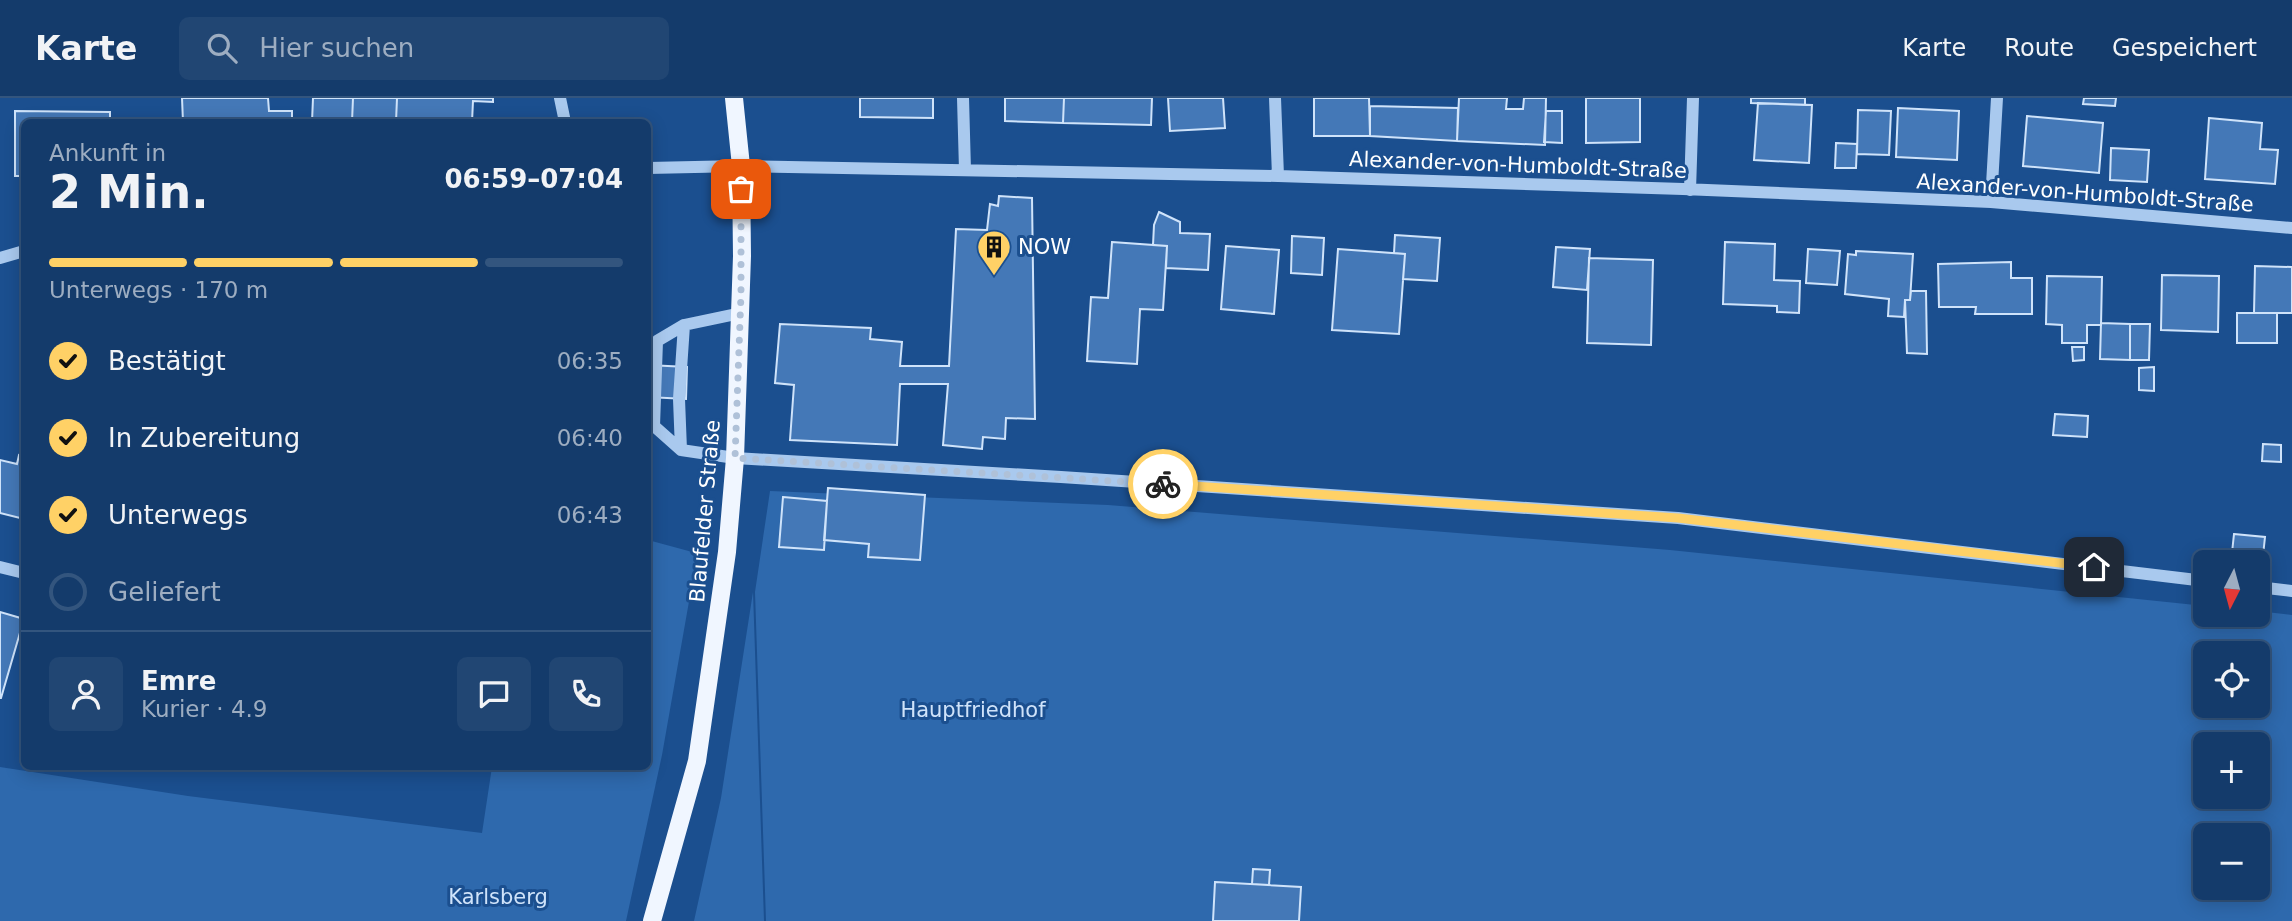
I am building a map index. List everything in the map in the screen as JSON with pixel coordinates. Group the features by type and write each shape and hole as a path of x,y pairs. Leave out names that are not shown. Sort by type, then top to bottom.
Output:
{"main road":[{"name":"Blaufelder Straße","path":"652,921 697,761 727,551 735,458 741,313 741,166 734,98"}],"street":[{"path":"560,98 564,119"},
{"path":"963,98 965,170"},
{"path":"1275,98 1278,176"},
{"path":"1690,190 1693,98"},
{"path":"1991,202 1997,98"},
{"name":"Alexander-von-Humboldt-Straße","path":"651,168 741,166 1278,176 1690,190 1991,202 2292,228"},
{"path":"0,258 21,252"},
{"path":"741,313 684,325 657,341 654,426 681,450 735,458 1678,518 2193,580"},
{"path":"681,450 678,399 684,325"},
{"path":"0,567 21,572"},
{"path":"2270,588 2292,591"}],"green space":[{"name":"Hauptfriedhof","path":"770,491 1108,505 1670,550 2193,605 2193,627 2270,627 2270,612 2292,615 2292,921 766,921 755,592"},
{"name":"Karlsberg","path":"651,541 696,553 662,755 626,921 0,921 0,767 188,796 482,833 492,770 651,770"},
{"path":"753,592 764,921 694,921 721,798"}],"building":[{"path":"182,98 268,98 269,111 292,111 292,119 183,119"},
{"path":"313,98 353,98 352,119 312,119"},
{"path":"353,98 397,98 396,119 352,119"},
{"path":"397,98 493,98 493,102 473,101 472,119 396,119"},
{"path":"860,98 933,98 933,118 860,117"},
{"path":"1005,98 1064,98 1063,123 1005,121"},
{"path":"1064,98 1152,98 1151,125 1063,123"},
{"path":"1168,98 1223,98 1225,128 1170,131"},
{"path":"1314,98 1369,98 1370,136 1314,136"},
{"path":"1459,98 1507,98 1506,109 1523,109 1524,98 1546,98 1545,145 1457,141"},
{"path":"1586,98 1640,98 1640,142 1586,143"},
{"path":"1751,98 1805,98 1805,105 1751,103"},
{"path":"2084,98 2116,98 2115,106 2083,104"},
{"path":"1758,103 1812,105 1809,163 1754,160"},
{"path":"1370,106 1458,108 1457,141 1370,136"},
{"path":"1898,108 1959,111 1957,160 1896,157"},
{"path":"1858,110 1891,111 1889,155 1857,154"},
{"path":"15,111 110,112 110,119 21,119 21,176 15,176"},
{"path":"1546,111 1562,111 1562,143 1544,142"},
{"path":"2027,116 2103,123 2099,173 2023,166"},
{"path":"2209,118 2262,123 2260,149 2278,150 2275,184 2205,179"},
{"path":"1836,143 1857,144 1856,168 1835,168"},
{"path":"2111,148 2149,150 2147,182 2110,180"},
{"name":"NOW","path":"999,196 1032,198 1035,419 1006,418 1005,439 983,437 982,449 943,445 948,384 900,384 897,445 790,440 794,385 775,383 780,324 871,328 870,339 902,342 900,366 949,366 956,229 987,230 990,204 998,206"},
{"path":"1159,212 1180,222 1180,233 1210,234 1208,270 1166,268 1167,246 1153,245 1154,225"},
{"path":"1395,235 1440,238 1437,281 1403,279 1405,254 1394,253"},
{"path":"1292,236 1324,238 1322,275 1291,273"},
{"path":"1112,242 1167,246 1163,310 1140,309 1137,364 1087,361 1091,297 1108,298"},
{"path":"1725,242 1775,244 1774,280 1800,281 1799,313 1777,312 1777,306 1723,304"},
{"path":"1226,246 1279,250 1274,314 1221,309"},
{"path":"1556,247 1590,249 1587,290 1553,287"},
{"path":"1338,249 1405,254 1399,334 1332,330"},
{"path":"1808,249 1840,251 1837,285 1806,283"},
{"path":"1856,251 1913,254 1910,300 1905,300 1904,317 1888,316 1889,299 1845,294 1848,254 1856,255"},
{"path":"1589,258 1653,260 1651,345 1587,343"},
{"path":"2011,262 2011,278 2032,278 2032,314 1975,314 1976,307 1939,307 1938,264"},
{"path":"2255,266 2292,267 2292,313 2254,313"},
{"path":"2162,275 2219,276 2218,332 2161,330"},
{"path":"2047,276 2102,277 2101,325 2087,325 2087,343 2062,343 2062,325 2046,324"},
{"path":"1911,291 1926,291 1927,354 1907,353 1905,300 1910,300"},
{"path":"2237,313 2277,313 2277,343 2237,343"},
{"path":"2101,323 2130,324 2130,360 2100,359"},
{"path":"2130,324 2150,324 2149,360 2130,360"},
{"path":"2072,347 2084,347 2084,360 2073,361"},
{"path":"651,365 687,367 686,399 651,397"},
{"path":"2154,367 2154,391 2139,390 2139,368"},
{"path":"2055,414 2088,416 2087,437 2053,435"},
{"path":"2263,444 2281,445 2281,462 2262,461"},
{"path":"19,455 21,518 0,513 0,460 17,464"},
{"path":"828,488 925,495 920,560 868,557 869,544 824,540"},
{"path":"783,497 827,501 824,550 779,547"},
{"path":"2234,534 2265,537 2264,550 2232,550"},
{"path":"0,612 21,618 21,629 0,698"},
{"path":"1253,869 1270,870 1269,885 1252,884"},
{"path":"1215,882 1301,887 1299,921 1213,921"}],"way so far":[{"path":"741,189 742,256 735,458 1163,484"}],"place":[{"name":"NOW","path":"994,277"}],"route":[{"path":"1163,484 1678,518 2094,567"}]}
